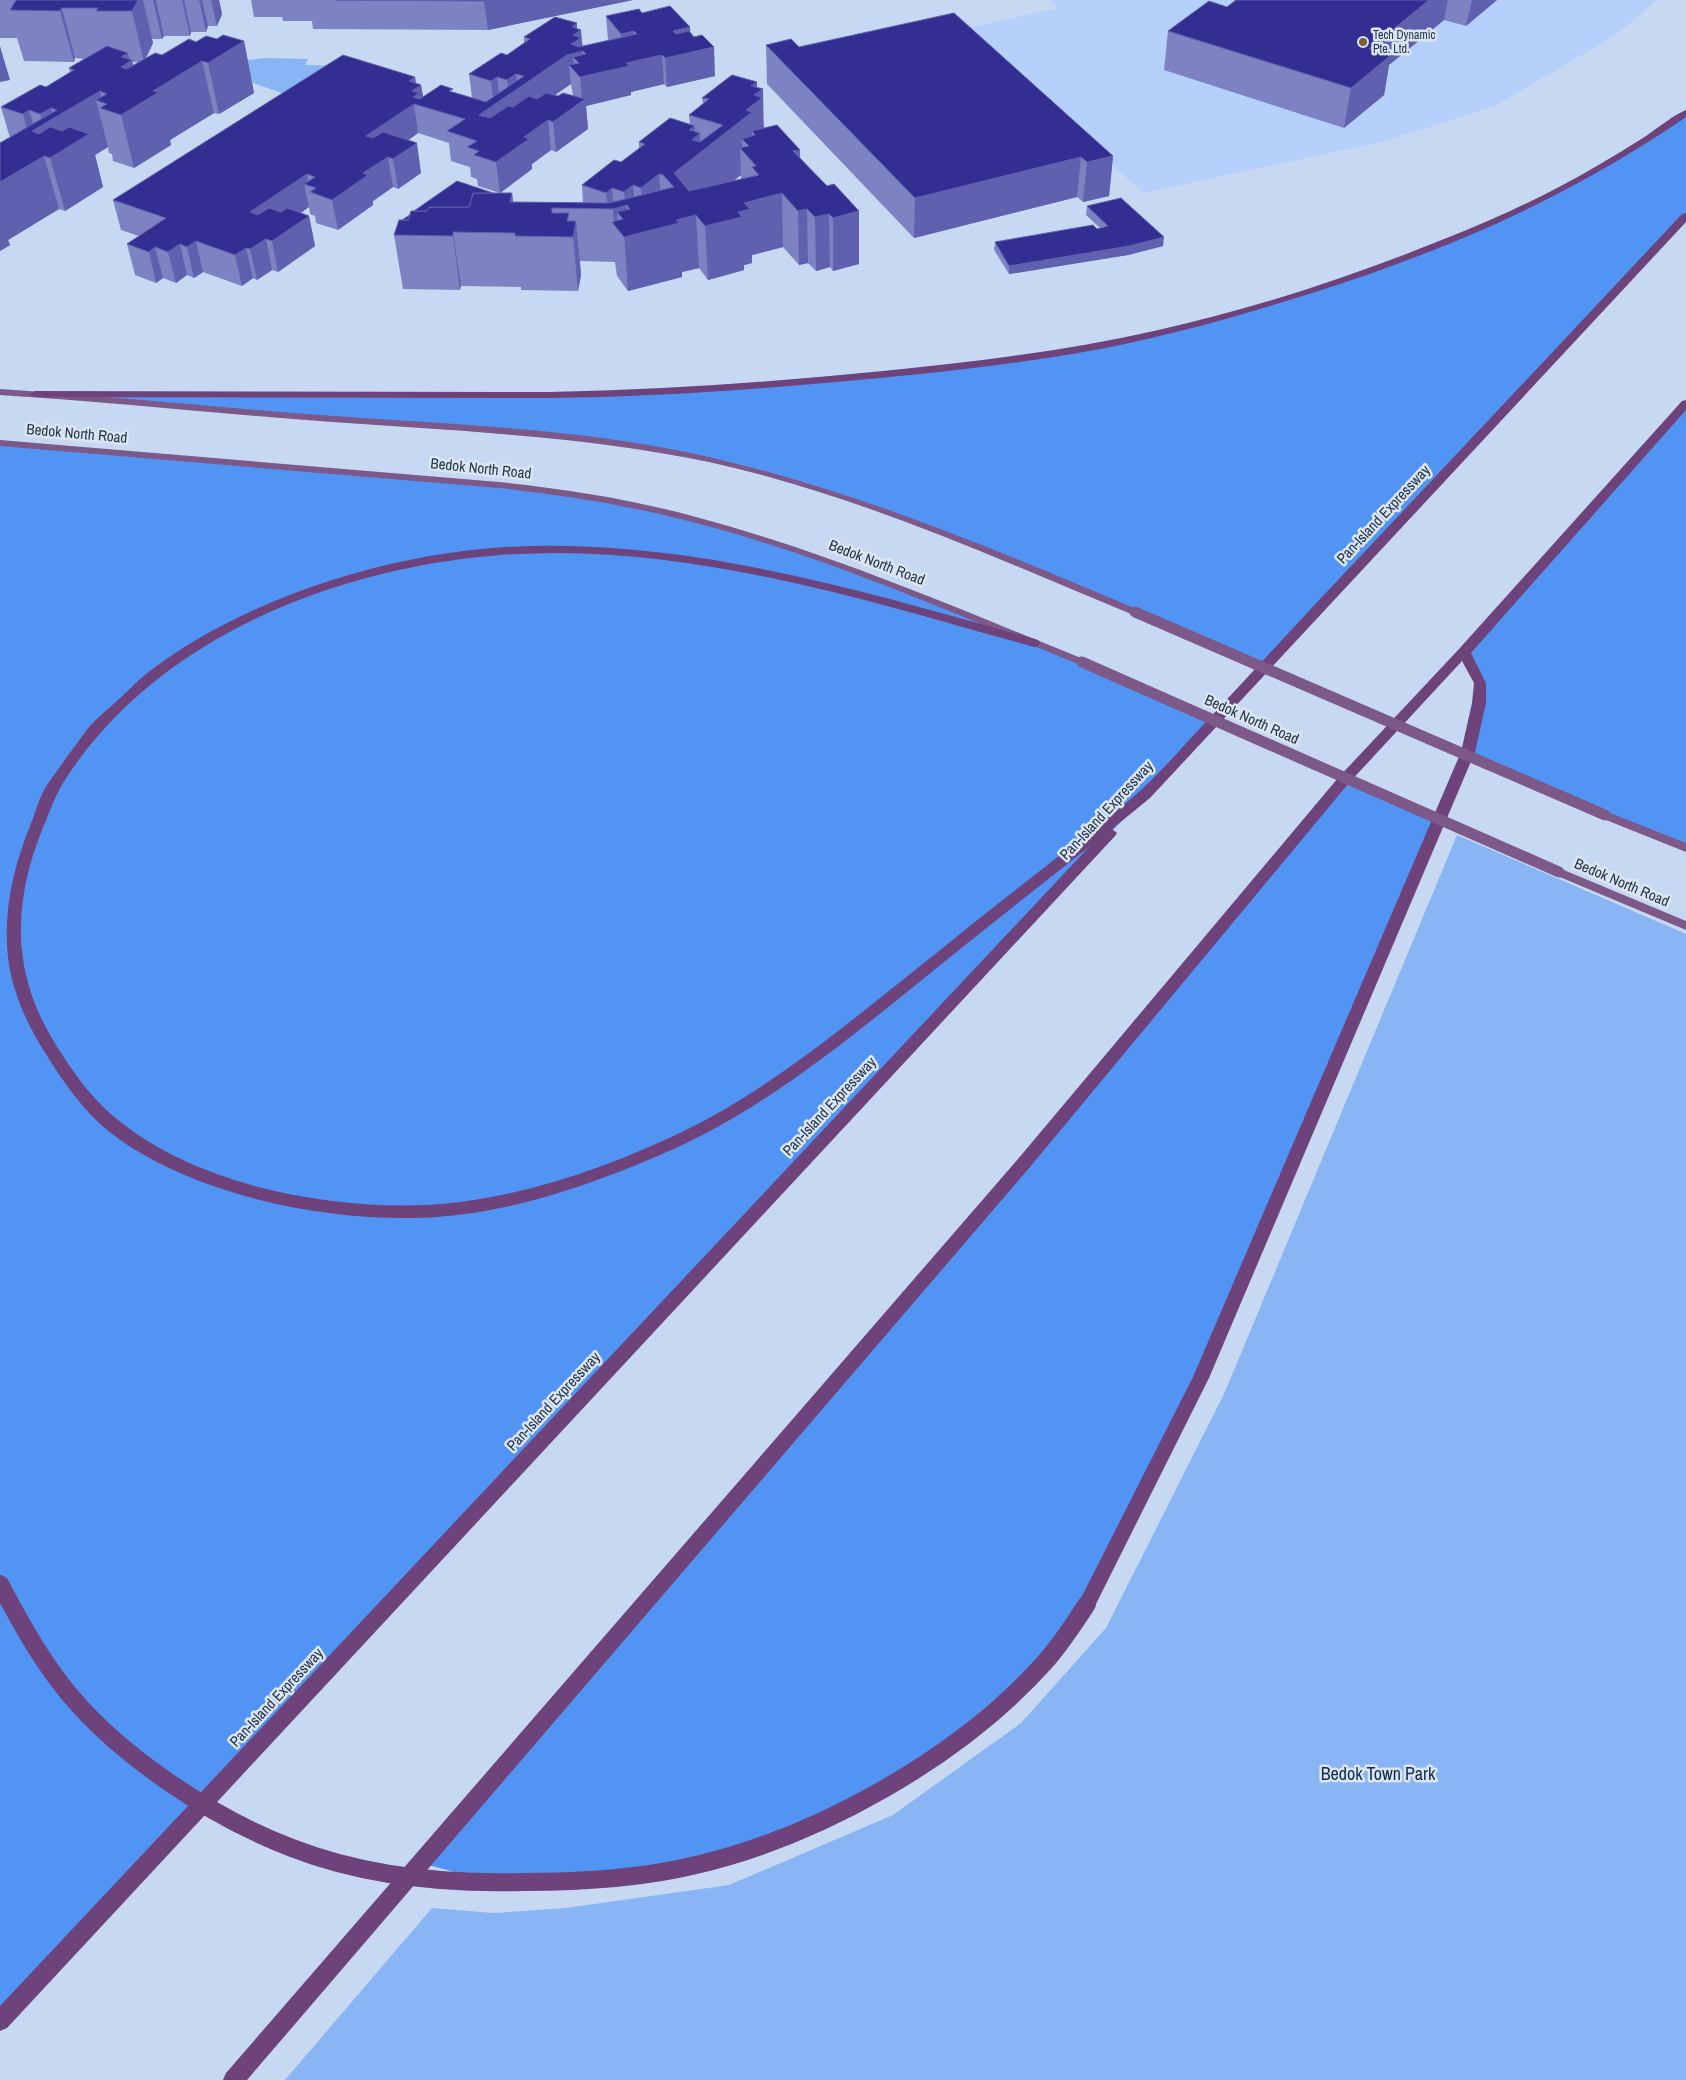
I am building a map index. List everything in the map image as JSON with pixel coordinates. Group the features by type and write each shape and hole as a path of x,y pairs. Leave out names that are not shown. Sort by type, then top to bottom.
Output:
{"highway":[{"path":"35,394 549,395 667,392 905,372 996,362 1086,348 1185,328 1249,310 1360,275 1449,243 1567,187 1641,144 1686,113"},
{"name":"Pan-Island Expressway","path":"0,2021 1686,216"},
{"path":"233,2080 1024,1163 1343,781 1464,652 1686,403"},
{"path":"1034,643 801,580 695,560 633,553 537,550 461,555 404,564 331,586 278,605 228,628 203,641 158,671 135,688 68,764 54,783 34,823 18,884 14,905 14,941 16,963 23,992 39,1031 81,1093 116,1128 164,1159 249,1189 339,1208 386,1211 435,1210 486,1204 541,1191 633,1160 692,1134 748,1104 837,1040 1145,795"},
{"path":"0,1584 31,1641 72,1698 97,1724 126,1749 205,1807 250,1831 321,1859 368,1870 418,1878 502,1884 583,1881 689,1866 739,1853 784,1836 826,1818 904,1777 979,1724 1041,1666 1070,1631 1087,1604 1201,1378 1468,752 1479,703 1480,683 1464,652"}],"main road":[{"path":"0,392 314,418 526,433 656,449 753,470 841,496 1011,560 1686,848"},
{"name":"Bedok North Road","path":"0,443 492,484 632,505 708,522 781,544 883,580 1082,662 1686,926"}],"shaded area":[{"path":"1050,0 1657,0 1616,35 1495,106 1382,142 1143,193 963,29 1058,8"},
{"path":"1686,113 1686,216 1265,668 915,522 753,470 608,443 35,394 632,393 996,362 1192,326 1385,266 1540,201"},
{"path":"1686,403 1686,848 1468,752 1480,683 1464,652"},
{"path":"0,443 492,484 575,495 708,522 883,580 1215,721 0,2021"},
{"path":"1343,781 1437,823 1201,1378 1062,1642 904,1777 712,1861 502,1884 420,1863"}],"green space":[{"path":"266,58 308,59 305,65 353,66 296,98 253,83 237,61"},
{"name":"Bedok Town Park","path":"1457,835 1686,934 1686,2080 285,2080 432,1908 494,1913 566,1908 729,1885 893,1815 1021,1723 1106,1628 1224,1394"}],"building":[{"path":"16,0 138,0 132,11 96,11 98,8 62,8 60,11 10,10"},
{"path":"336,0 490,0 484,1"},
{"path":"1236,0 1429,0 1369,49 1391,55 1351,88 1168,31 1209,1 1227,7"},
{"path":"670,6 690,27 673,31 676,34 689,31 694,37 702,35 714,47 665,58 662,55 626,63 629,66 580,77 569,65 579,63 573,57 586,54 583,51 567,55 479,115 490,118 508,106 513,107 529,96 537,99 546,93 558,96 563,93 585,99 553,122 548,120 524,137 529,139 496,162 474,155 479,151 467,147 477,141 447,131 465,119 414,104 366,136 373,138 383,132 417,143 393,159 388,157 363,173 368,175 332,200 310,192 316,188 304,184 315,177 307,174 250,212 258,215 269,208 281,212 287,208 309,216 272,241 266,239 250,249 246,248 235,255 196,241 187,247 180,244 168,252 155,247 149,252 127,244 166,218 113,200 343,55 415,77 409,81 421,85 412,91 419,93 413,97 416,98 420,99 441,85 453,89 449,91 486,102 524,76 516,74 507,80 497,77 491,81 469,74 501,53 507,55 530,39 524,37 555,17 577,23 572,27 581,30 573,35 581,38 571,44 579,47 637,34 634,31 621,34 606,16 639,9 642,13"},
{"path":"954,13 1113,156 1087,162 1081,157 915,198 766,45 791,39 799,47"},
{"path":"223,35 244,41 208,63 202,61 153,91 159,92 121,115 100,108 107,104 96,100 107,94 100,91 32,131 39,134 50,127 62,131 69,127 89,134 50,158 44,156 0,182 0,143 57,110 51,108 40,114 29,110 23,114 1,107 40,85 46,87 74,70 69,68 107,46 128,53 121,57 132,60 121,67 127,69 155,53 162,55 189,39 196,42 206,36 217,39"},
{"path":"732,75 757,82 751,86 763,89 754,95 762,98 746,110 752,112 674,173 689,191 759,175 752,167 756,166 740,148 749,146 742,139 755,135 752,131 777,125 800,150 793,151 827,186 834,184 859,211 833,218 829,214 815,217 807,209 798,211 782,193 744,203 750,209 738,212 742,217 705,226 696,215 676,220 679,223 624,237 612,222 623,219 617,212 630,209 627,205 613,209 552,208 552,213 569,213 567,221 576,221 573,237 515,236 515,233 453,232 453,236 394,235 399,220 408,220 411,211 427,211 429,207 469,207 473,193 512,193 510,202 609,203 674,187 663,175 659,174 641,188 633,185 624,192 612,188 606,193 582,185 614,160 621,162 645,144 639,142 670,118 695,126 689,130 700,133 692,140 700,142 723,125 689,115 709,99 702,98"},
{"path":"457,181 493,193 473,193 469,207 429,207 427,211 414,211"},
{"path":"1121,198 1164,237 1129,246 1009,266 995,242 1093,225 1097,229 1108,226 1087,206"}],"place":[{"name":"Tech Dynamic Pte. Ltd.","path":"1363,42"}]}
